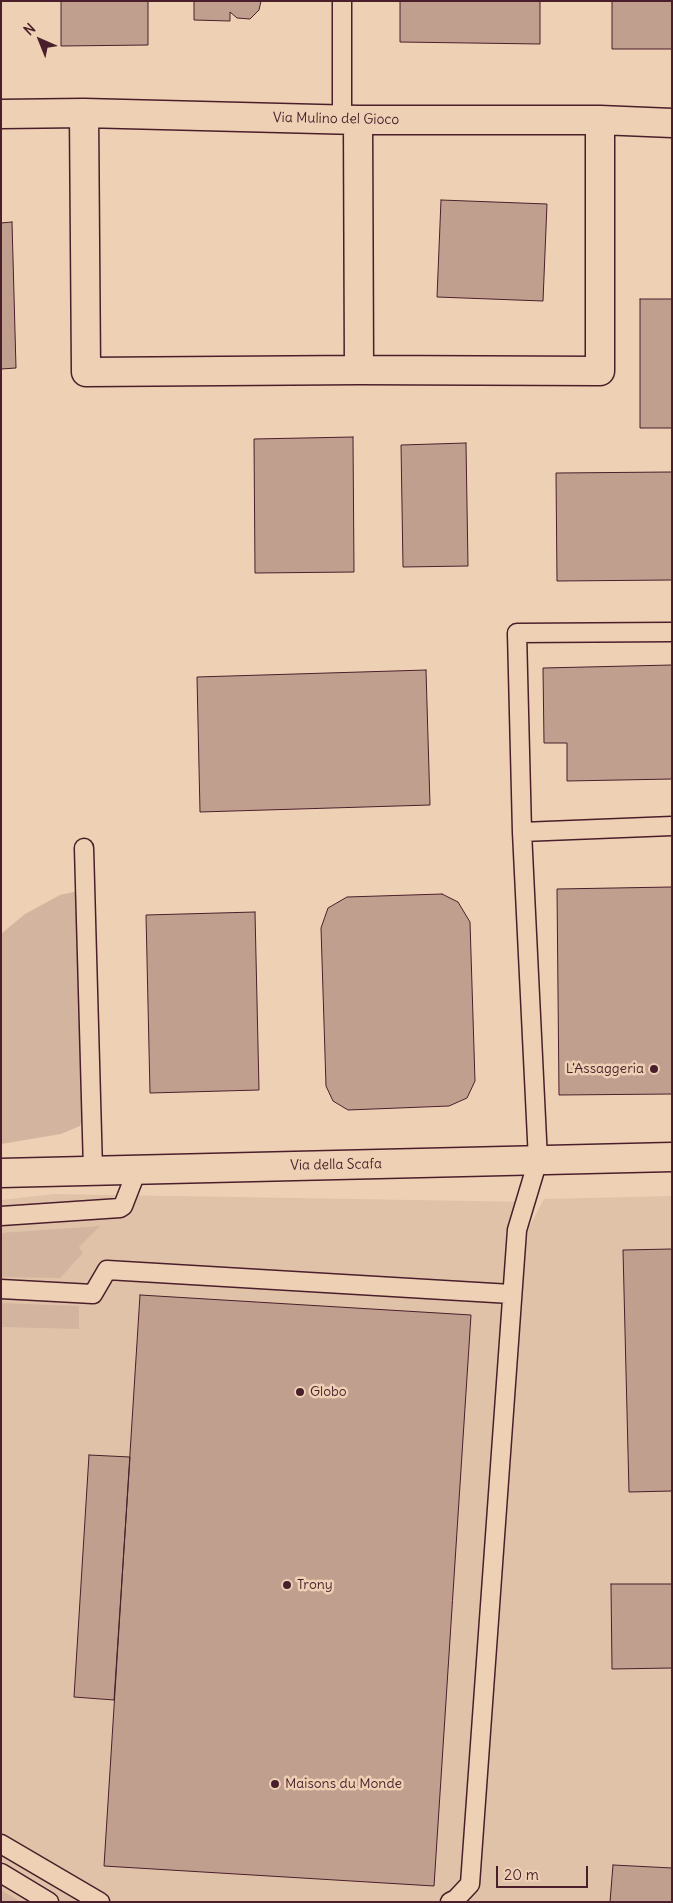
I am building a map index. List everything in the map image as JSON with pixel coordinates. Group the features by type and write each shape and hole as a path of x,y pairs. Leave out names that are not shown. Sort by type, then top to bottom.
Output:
{"street":[{"name":"Via Mulino del Gioco","path":"1,114 84,113 350,119 600,120 672,123"},
{"path":"84,113 86,372 600,371 600,120"},
{"path":"350,119 359,370"},
{"name":"Via della Scafa","path":"1,1173 672,1157"}],"lane":[{"path":"342,1 350,119"},
{"path":"450,1902 456,1899 470,1884 517,1230 538,1160 522,832 517,634 672,632"},
{"path":"522,832 672,826"},
{"path":"84,848 93,1170"},
{"path":"1,1216 120,1208 123,1206 137,1170"},
{"path":"1,1289 93,1294 107,1270 511,1294"},
{"path":"1,1844 100,1902"},
{"path":"1,1873 49,1902"}],"shaded area":[{"path":"78,891 86,1110 80,1126 61,1134 1,1144 1,934 25,914 60,895"},
{"path":"54,1194 536,1202 526,1233 544,1199 672,1196 672,1902 1,1902 1,1200"},
{"path":"100,1226 79,1247 83,1253 60,1278 1,1277 1,1233"},
{"path":"1,1303 79,1306 79,1329 1,1327"},
{"path":"1,1890 21,1902 1,1902"}],"building":[{"path":"61,1 148,1 148,45 61,46"},
{"path":"194,1 261,1 259,10 250,19 237,18 230,12 230,21 194,20"},
{"path":"400,1 540,1 540,44 400,42"},
{"path":"612,1 672,1 672,49 612,49"},
{"path":"441,200 547,204 543,301 437,297"},
{"path":"12,222 16,368 1,369 1,223"},
{"path":"640,299 672,299 672,428 640,428"},
{"path":"353,437 354,572 255,573 254,439"},
{"path":"466,443 468,566 403,567 401,445"},
{"path":"672,472 672,580 557,581 556,473"},
{"path":"672,665 672,779 567,781 567,743 544,743 543,668"},
{"path":"426,670 430,805 200,812 197,677"},
{"path":"672,887 672,1094 559,1095 557,889"},
{"path":"442,894 458,902 470,922 475,1081 467,1098 449,1106 348,1110 333,1101 326,1086 321,928 328,908 347,897"},
{"path":"255,912 259,1090 150,1093 146,915"},
{"path":"672,1249 672,1491 629,1492 623,1250"},
{"path":"140,1295 471,1315 434,1886 104,1866"},
{"path":"89,1455 130,1457 114,1700 74,1697"},
{"path":"611,1584 672,1584 672,1668 612,1669"},
{"path":"613,1865 672,1868 672,1902 610,1902"}],"place":[{"name":"L'Assaggeria","path":"654,1069"},
{"name":"Globo","path":"300,1392"},
{"name":"Trony","path":"287,1585"},
{"name":"Maisons du Monde","path":"275,1784"}]}
